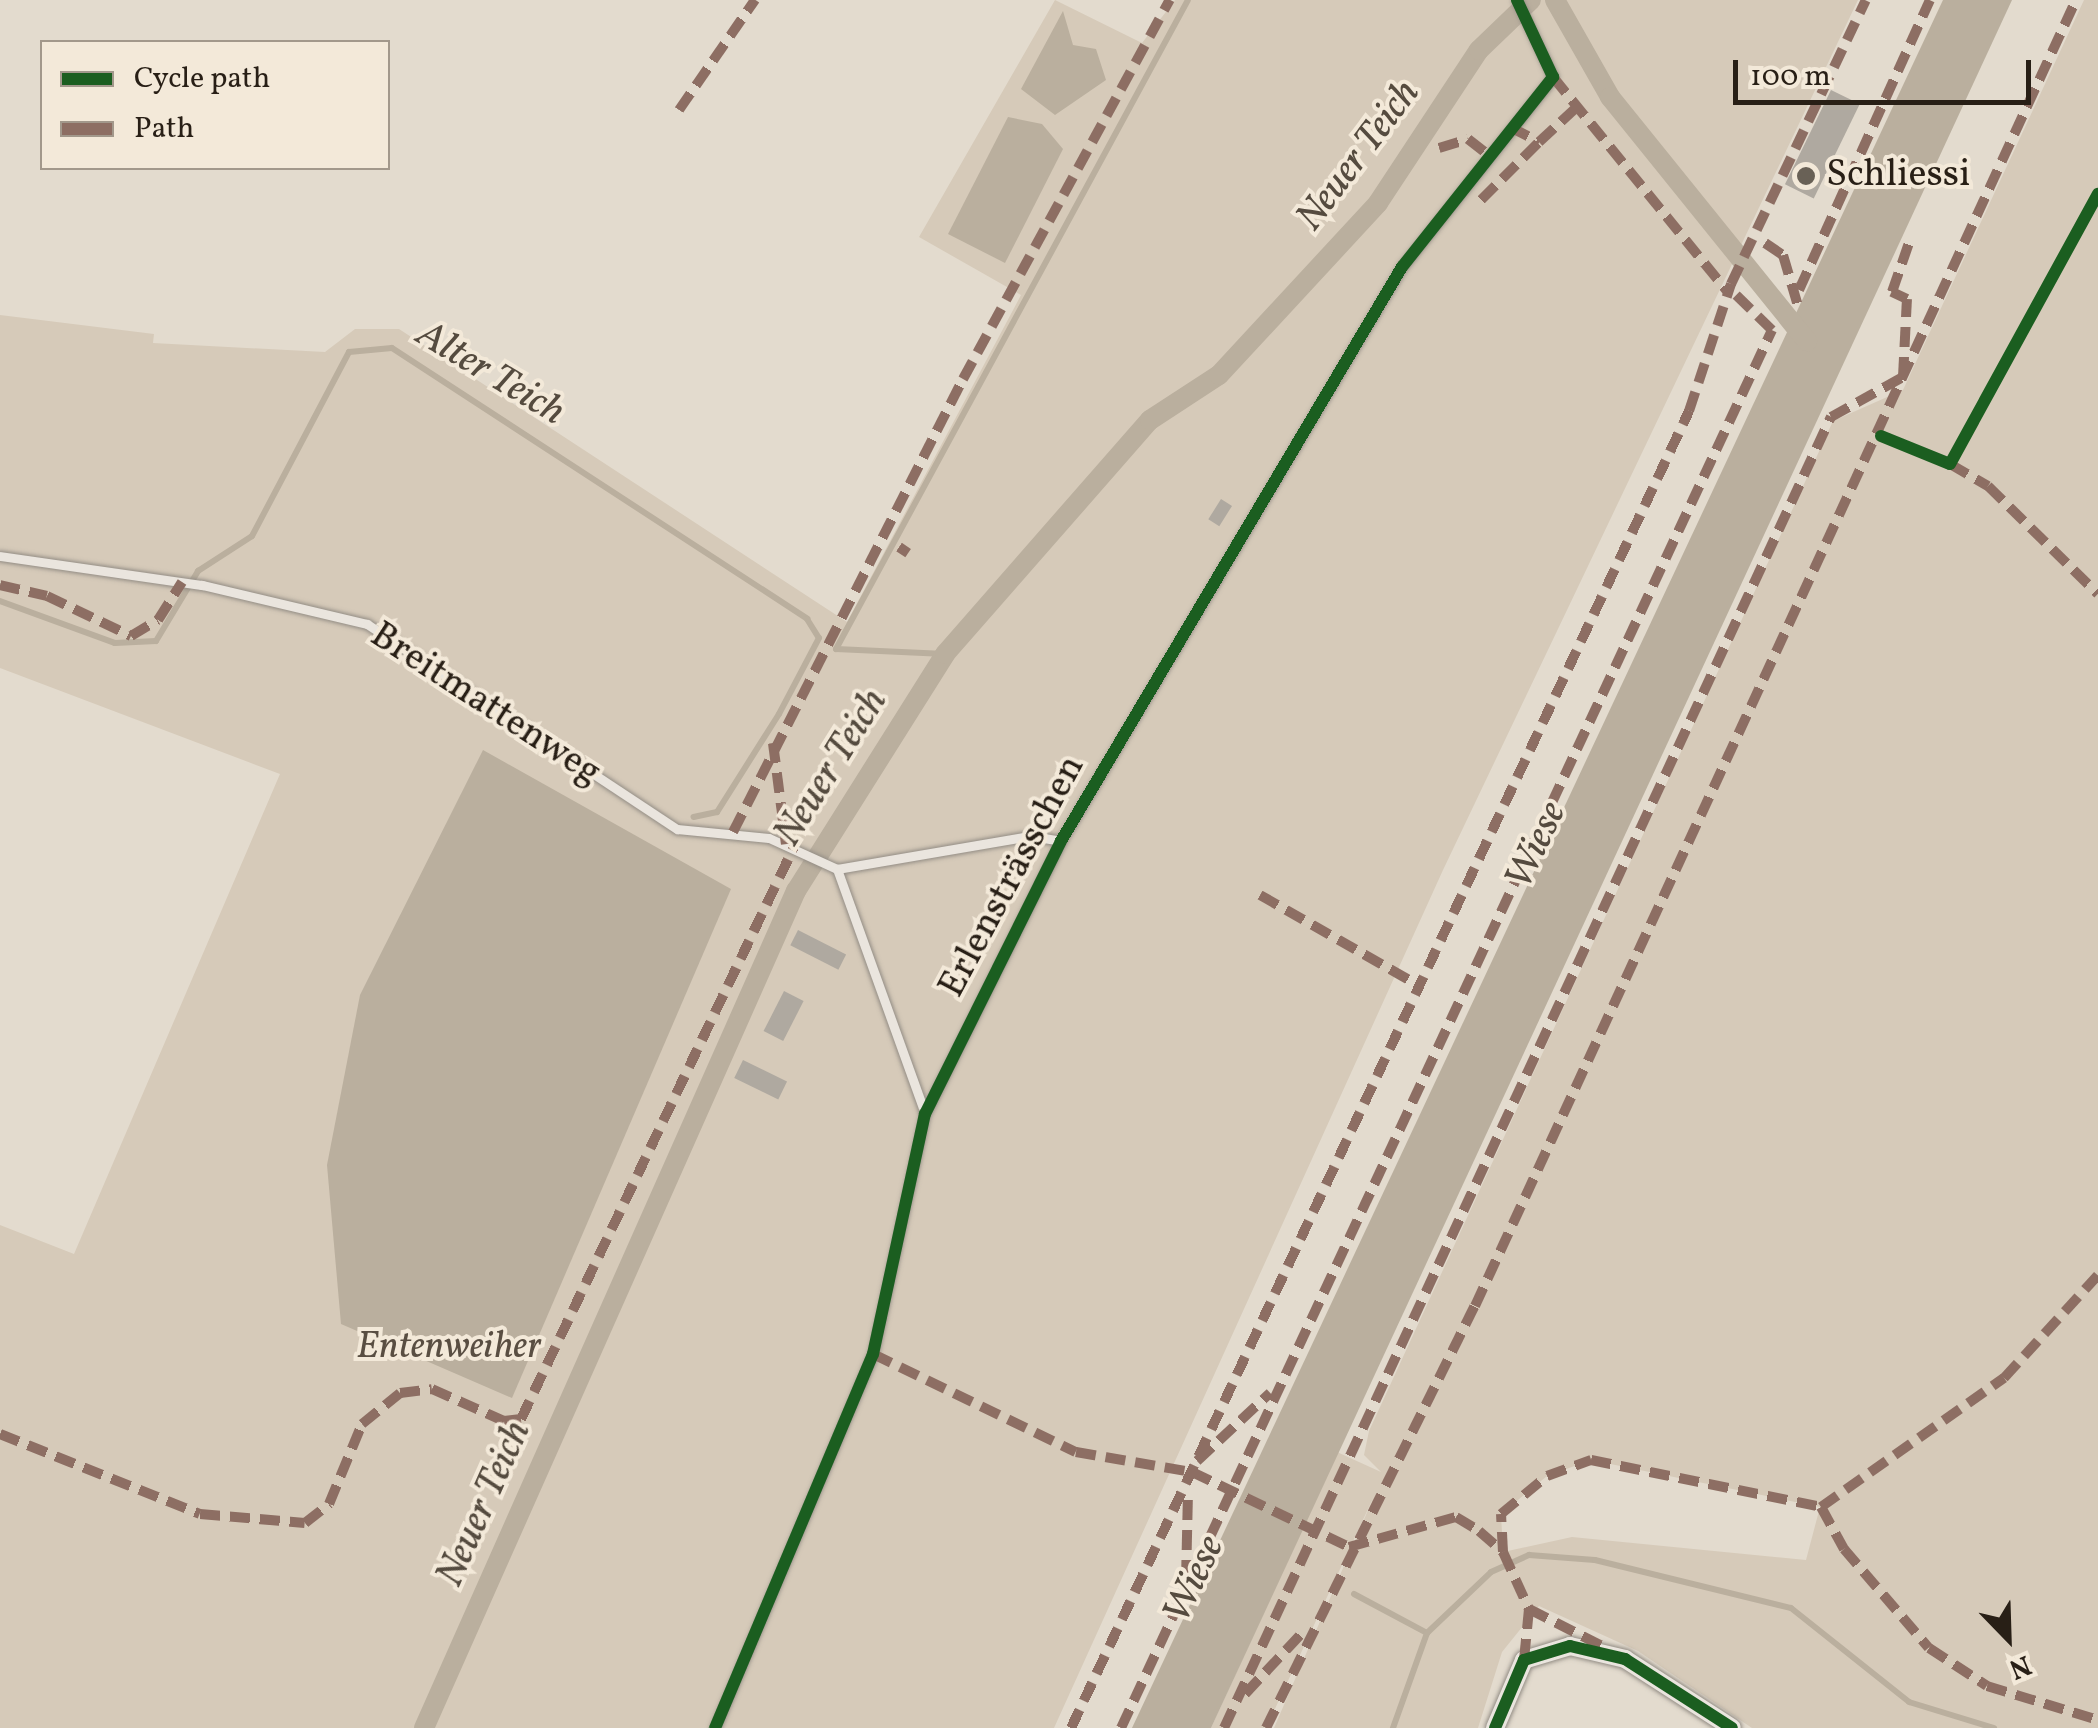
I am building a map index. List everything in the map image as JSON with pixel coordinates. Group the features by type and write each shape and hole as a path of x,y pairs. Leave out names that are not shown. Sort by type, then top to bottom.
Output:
{"street":[{"path":"1495,1728 1524,1660 1570,1646 1608,1650 1732,1728"}],"lane":[{"name":"Erlensträsschen","path":"715,1728 872,1354 925,1114 1060,841 1402,267 1553,77 1532,23 1517,0"},
{"name":"Breitmattenweg","path":"0,556 202,585 367,624 677,828 769,838 838,869"},
{"path":"925,1114 838,869 1031,836 1060,841"}],"green space":[{"path":"1055,0 1142,43 1175,0 1858,0 1443,870 1054,1728 0,1728 0,1225 74,1254 280,774 0,668 0,315 154,334 153,343 325,352 355,329 399,329 847,622 1021,295 919,237"},
{"path":"2084,0 2098,0 2098,1728 1752,1728 1638,1651 1539,1606 1502,1652 1478,1728 1274,1728 1375,1494 1266,1728 1211,1728 1337,1452 1381,1472 1364,1455 1369,1431 1833,421 1903,390","holes":["1591,1460 1820,1507 1806,1560 1572,1537 1503,1552 1501,1514 1547,1476"]}],"shaded area":[{"name":"Wiese","path":"1943,0 2012,0 1211,1728 1132,1728"},
{"path":"1063,11 1073,45 1096,49 1106,80 1055,115 1021,89"},
{"path":"1008,117 1042,124 1063,149 1005,263 948,234"},
{"name":"Entenweiher","path":"483,750 731,889 512,1398 341,1324 327,1165 360,995"}],"building":[{"path":"1831,90 1860,104 1814,198 1785,184"},
{"path":"1221,499 1232,506 1219,526 1208,519"},
{"path":"798,930 846,955 838,970 790,945"},
{"path":"784,991 804,1001 783,1041 764,1031"},
{"path":"743,1060 787,1081 778,1099 734,1078"}],"waterway":[{"path":"945,654 836,649 1188,0"},
{"name":"Neuer Teich","path":"424,1728 796,891 945,654 1150,420 1219,375 1378,203 1479,50 1531,0"},
{"path":"1555,0 1610,97 1807,341"},
{"name":"Alter Teich","path":"0,601 115,643 156,641 198,571 252,536 349,352 392,348 807,619 819,638 779,714 717,812 694,817"},
{"path":"1427,1633 1491,1572 1529,1555 1595,1560 1791,1608 1909,1702 1994,1728"},
{"path":"1354,1594 1427,1633 1393,1728"}],"marked path":[{"path":"679,110 755,0"},
{"path":"733,832 963,379 1170,0"},
{"path":"1071,1728 1689,411 1731,284 1866,0"},
{"path":"1799,290 1930,0"},
{"path":"1266,1728 1475,1306 2076,0"},
{"path":"1553,77 1728,292"},
{"path":"1510,127 1539,142 1579,105"},
{"path":"1439,148 1468,139 1487,154"},
{"path":"1481,200 1539,142"},
{"path":"1224,1728 1831,417 1903,377 1907,299 1892,292 1911,237"},
{"path":"1765,243 1783,255 1798,306"},
{"path":"1121,1728 1772,330 1729,288"},
{"path":"1950,464 1988,486 2098,594"},
{"path":"899,547 908,553"},
{"path":"0,585 47,596 131,636 158,620 182,582"},
{"path":"773,743 786,844"},
{"path":"0,1434 200,1514 305,1523 329,1504 362,1424 400,1393 432,1389 504,1421 521,1419 794,847"},
{"path":"1260,895 1416,984"},
{"path":"1503,1552 1501,1514 1547,1476 1591,1460 1821,1507 2004,1378 2098,1275"},
{"path":"873,1354 1076,1452 1192,1472 1349,1547"},
{"path":"1197,1461 1270,1393"},
{"path":"1186,1580 1188,1490"},
{"path":"1821,1507 1844,1549 1929,1648 1987,1686 2098,1720"},
{"path":"1349,1547 1456,1517 1479,1531 1503,1552 1529,1609 1524,1660"},
{"path":"1529,1609 1604,1647"},
{"path":"1245,1694 1303,1632"}],"cycle path":[{"path":"715,1728 873,1354 925,1114 1061,841 1402,267 1553,77 1517,0"},
{"path":"1881,436 1950,464 2098,194"},
{"path":"1495,1728 1524,1660 1570,1646 1625,1659 1732,1728"}],"place":[{"name":"Schliessi","path":"1806,176"}]}
